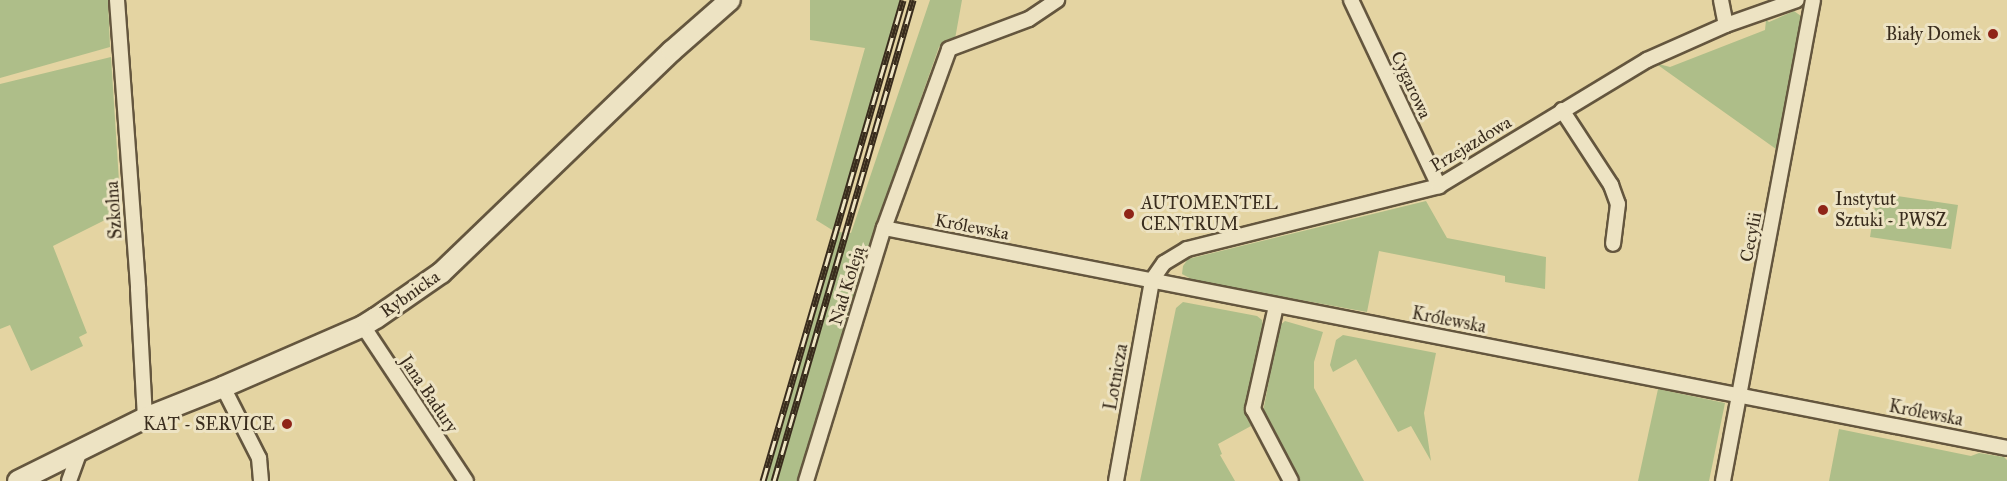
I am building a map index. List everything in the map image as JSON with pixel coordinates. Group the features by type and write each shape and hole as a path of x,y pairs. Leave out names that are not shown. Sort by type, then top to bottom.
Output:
{"street":[{"name":"Szkolna","path":"117,0 145,418"},
{"name":"Rybnicka","path":"18,481 145,418 363,326 441,273 656,67 730,0"},
{"name":"Nad Koleją","path":"806,481 884,228 949,49 1029,19 1057,0"},
{"name":"Cygarowa","path":"1352,0 1439,186"},
{"path":"1721,0 1725,25"},
{"name":"Przejazdowa","path":"1152,280 1164,263 1187,249 1439,186 1647,60 1725,25 1797,0"},
{"name":"Cecylii","path":"1723,481 1813,0"},
{"path":"1562,110 1611,185 1618,204 1613,244"},
{"name":"Królewska","path":"884,228 2007,448"},
{"name":"Lotnicza","path":"1116,481 1152,280"},
{"path":"1276,306 1252,409 1291,481"},
{"name":"Jana Badury","path":"363,326 466,481"},
{"path":"223,387 259,458 261,481"},
{"path":"69,481 80,451"}],"green space":[{"path":"0,0 108,0 110,47 0,78"},
{"path":"810,0 900,0 838,232 851,233 930,0 962,0 955,39 939,47 873,234 801,481 766,481 837,233 816,220 865,48 810,40"},
{"path":"1794,11 1801,16 1776,149 1655,63 1670,67 1765,30 1766,20 1769,22"},
{"path":"111,57 121,212 53,246 87,333 79,337 83,346 31,371 10,325 0,329 0,84"},
{"path":"1877,193 1958,205 1951,249 1870,237"},
{"path":"1426,201 1447,238 1546,257 1545,289 1505,282 1505,276 1379,251 1367,312 1195,281 1182,274 1183,266 1188,259"},
{"path":"1183,302 1257,316 1262,320 1263,328 1246,415 1251,426 1218,444 1222,454 1220,455 1235,481 1140,481 1176,308"},
{"path":"1285,321 1323,332 1314,362 1314,388 1364,481 1300,481 1263,412 1279,326"},
{"path":"1343,335 1436,353 1424,413 1431,461 1411,426 1398,432 1356,359 1333,372 1330,365 1336,340"},
{"path":"1658,389 1725,403 1709,481 1638,481"},
{"path":"1839,429 1971,456 1979,453 2004,457 2007,460 2007,481 1829,481"}],"railway":[{"path":"763,481 903,0"},
{"path":"774,481 913,0"}],"place":[{"name":"Biały Domek","path":"1993,34"},
{"name":"Instytut Sztuki - PWSZ","path":"1823,210"},
{"name":"AUTOMENTEL CENTRUM","path":"1129,214"},
{"name":"KAT - SERVICE","path":"287,424"}]}
